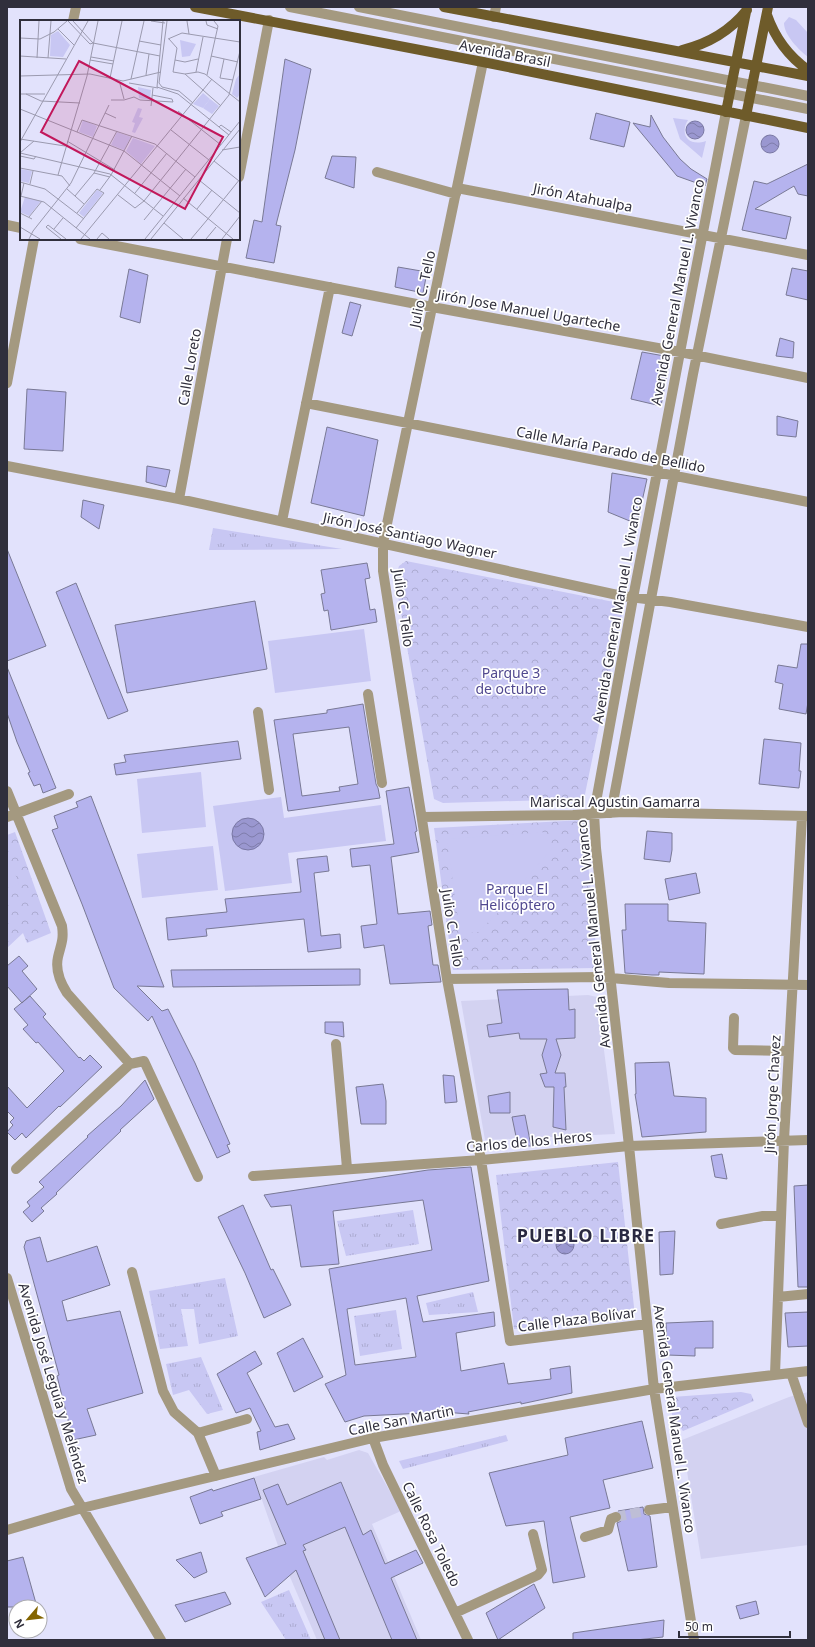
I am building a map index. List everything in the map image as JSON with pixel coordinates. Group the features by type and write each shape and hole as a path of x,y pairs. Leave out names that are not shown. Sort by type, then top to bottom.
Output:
{"main road":[{"name":"Avenida Brasil","path":"195,7 483,62 808,128"},
{"path":"444,7 495,12 674,51 737,61 808,76"},
{"path":"726,112 747,9"},
{"path":"674,51 694,47 714,38 735,24 747,9"},
{"path":"746,116 767,11"},
{"path":"767,11 772,29 780,43 794,59 808,70"}],"street":[{"path":"73,20 76,7"},
{"name":"Avenida Brasil","path":"290,7 808,109"},
{"name":"Avenida Brasil","path":"359,7 808,96"},
{"path":"241,160 269,20"},
{"name":"Julio C. Tello","path":"483,62 383,543 383,571 447,979 481,1160 510,1341"},
{"name":"Avenida General Manuel L. Vivanco","path":"694,1640 654,1389 596,848 594,813 633,598 726,112"},
{"path":"611,813 674,475 746,116"},
{"name":"Jirón Atahualpa","path":"377,172 457,191 703,234 721,239 808,256"},
{"path":"7,225 20,228"},
{"path":"7,383 34,240"},
{"name":"Jirón Jose Manuel Ugarteche","path":"85,240 432,307 680,352 808,378"},
{"name":"Calle Loreto","path":"180,499 227,240"},
{"path":"282,521 330,287"},
{"name":"Calle María Parado de Bellido","path":"306,403 808,502"},
{"name":"Jirón José Santiago Wagner","path":"7,466 180,499 633,598 670,602 808,627"},
{"path":"368,694 382,783"},
{"path":"258,712 269,790"},
{"path":"7,791 11,815 62,926 63,942 58,957 57,966 58,976 62,985 67,993 130,1064"},
{"path":"11,815 69,794"},
{"name":"Mariscal Agustin Gamarra","path":"422,817 573,815 594,813 805,816"},
{"name":"Jirón Jorge Chavez","path":"775,1374 788,1051 805,816"},
{"path":"447,979 610,978 669,983 792,986 808,985"},
{"path":"734,1018 733,1048 735,1050 788,1051"},
{"path":"336,1044 348,1168"},
{"path":"16,1169 130,1064 144,1061 198,1177"},
{"name":"Carlos de los Heros","path":"253,1176 348,1168 481,1160 629,1146 808,1140"},
{"path":"721,1224 763,1216 781,1216"},
{"path":"132,1272 163,1391 174,1412 198,1433 216,1476"},
{"name":"Avenida José Leguía y Meléndez","path":"7,1278 8,1289 71,1488 161,1640"},
{"path":"778,1297 808,1294"},
{"name":"Calle Plaza Bolívar","path":"510,1341 647,1324"},
{"name":"Calle San Martin","path":"7,1530 82,1508 373,1438 654,1389 808,1371"},
{"path":"790,1373 808,1423"},
{"path":"198,1433 247,1419"},
{"name":"Calle Rosa Toledo","path":"373,1438 383,1465 468,1640"},
{"path":"649,1510 672,1507"},
{"path":"585,1537 608,1530 611,1519 616,1517"},
{"path":"455,1613 538,1575 542,1570 533,1534"}],"shaded area":[{"path":"588,995 597,997 615,1134 485,1140 461,1001"},
{"path":"808,1392 808,1545 701,1559 682,1440 789,1397"},
{"path":"359,1450 368,1453 401,1511 372,1524 421,1640 317,1640 284,1563 254,1477 324,1457 327,1460"}],"green space":[{"path":"789,17 796,20 808,33 808,57 796,46 786,32 784,23"},
{"path":"673,118 688,120 685,125 685,135 690,141 706,141 702,158 680,139"},
{"path":"213,528 342,549 209,550"},
{"name":"Parque 3 de octubre","path":"406,561 624,604 584,799 443,803 434,799 395,579 399,566"},
{"path":"364,629 371,681 275,693 268,641"},
{"path":"201,772 206,827 142,833 137,779"},
{"path":"281,797 284,818 381,805 386,841 288,853 292,883 225,891 213,806"},
{"name":"Parque El Helicóptero","path":"584,820 598,968 453,970 434,828"},
{"path":"15,832 51,933 27,943 23,933 7,948 7,835"},
{"path":"546,832 547,840 555,845 522,883 530,892 532,897 529,905 526,908 514,912 505,906 478,932 460,934 447,839"},
{"path":"213,846 218,890 142,898 137,854"},
{"path":"7,853 19,884 7,888"},
{"path":"618,1162 635,1316 514,1329 496,1175"},
{"path":"413,1210 419,1244 346,1256 337,1221"},
{"path":"225,1278 238,1336 199,1344 194,1309 181,1309 188,1346 160,1349 149,1291"},
{"path":"473,1292 478,1312 429,1315 426,1303"},
{"path":"396,1310 402,1349 360,1356 354,1316"},
{"path":"201,1357 223,1410 207,1414 189,1390 173,1395 166,1364"},
{"path":"741,1392 751,1394 754,1401 683,1431 676,1423 672,1415 672,1397"},
{"path":"506,1435 508,1441 403,1469 399,1461"},
{"path":"289,1590 311,1640 286,1640 261,1602"}],"water":[{"path":"695,121 701,124 704,130 701,136 695,139 689,136 686,130 689,124"},
{"path":"770,135 776,138 779,144 776,150 770,153 764,150 761,144 764,138"},
{"path":"245,818 251,818 261,825 264,834 263,840 257,847 251,850 245,850 235,843 232,837 232,831 239,821"},
{"path":"565,1236 571,1239 574,1245 571,1251 565,1254 559,1251 556,1245 559,1239"}],"building":[{"path":"285,59 311,69 295,150 276,225 281,226 274,263 246,258 254,220 262,222"},
{"path":"596,113 630,122 624,147 590,139"},
{"path":"651,115 663,137 680,159 691,169 707,179 705,186 677,176 633,123 650,127"},
{"path":"332,156 356,157 354,188 325,178"},
{"path":"808,164 808,196 798,194 794,186 755,209 791,217 786,239 742,230 754,181 767,184"},
{"path":"398,267 427,272 423,293 395,287"},
{"path":"792,268 808,271 808,300 786,295"},
{"path":"129,269 148,275 140,323 120,317"},
{"path":"350,302 361,305 352,336 342,333"},
{"path":"780,338 794,342 793,358 776,356"},
{"path":"642,352 670,357 661,406 631,399"},
{"path":"27,389 66,392 63,451 24,449"},
{"path":"777,416 798,421 796,437 777,435"},
{"path":"327,427 378,440 364,516 311,503"},
{"path":"147,466 170,470 166,487 146,482"},
{"path":"612,473 647,479 637,524 608,512"},
{"path":"83,500 104,505 99,529 81,517"},
{"path":"7,549 46,646 7,661"},
{"path":"367,563 370,578 365,579 370,610 375,609 377,622 331,630 328,610 324,611 321,594 325,593 321,570"},
{"path":"76,583 128,711 108,719 56,592"},
{"path":"255,601 267,669 127,693 115,625"},
{"path":"801,644 808,644 808,702 806,714 779,709 783,684 775,682 778,665 797,668"},
{"path":"7,667 56,788 43,793 40,784 34,786 28,773 30,772 17,742 7,713"},
{"path":"363,704 376,784 380,798 288,811 274,720 327,713 327,710","holes":["349,727 358,784 339,787 340,791 302,796 293,734"]},
{"path":"764,739 801,743 799,771 801,771 799,788 759,784"},
{"path":"238,741 241,759 116,775 114,764 126,762 124,755"},
{"path":"409,787 417,831 415,832 419,852 391,857 398,914 430,911 432,925 428,926 433,965 438,965 441,982 390,984 384,945 364,948 361,926 377,924 370,865 352,867 350,849 394,844 386,791"},
{"path":"91,796 164,987 137,986 162,1011 168,1009 195,1063 230,1144 227,1145 230,1152 217,1158 152,1016 148,1021 114,988 52,830 58,828 54,816 78,807 76,802"},
{"path":"647,831 672,833 670,862 644,859"},
{"path":"327,856 329,871 314,873 321,936 340,934 341,948 308,952 304,919 206,929 207,936 168,940 166,918 227,912 225,899 301,892 297,859"},
{"path":"696,873 700,893 669,900 665,879"},
{"path":"625,904 668,904 668,921 706,923 704,974 659,972 659,975 652,975 625,973 622,930 626,930"},
{"path":"19,956 28,966 22,971 37,989 22,1003 7,986 7,966"},
{"path":"360,969 360,985 173,987 171,970"},
{"path":"568,989 569,1010 575,1009 575,1038 556,1039 561,1055 555,1073 565,1073 566,1087 564,1087 566,1130 553,1127 554,1087 545,1087 540,1074 547,1073 542,1055 547,1039 520,1039 519,1033 489,1037 487,1025 502,1023 497,990"},
{"path":"30,996 46,1014 43,1017 79,1058 80,1057 84,1061 90,1055 102,1067 26,1138 22,1133 15,1140 7,1132 13,1125 10,1122 14,1118 7,1111 7,1086 27,1108 64,1071 38,1042 36,1043 23,1029 28,1025 14,1009"},
{"path":"325,1022 343,1022 344,1037 325,1033"},
{"path":"669,1062 674,1096 706,1098 706,1132 642,1137 635,1094 635,1063"},
{"path":"443,1075 454,1076 457,1102 445,1103"},
{"path":"145,1080 154,1099 120,1130 121,1131 41,1208 44,1211 32,1222 23,1212 30,1206 27,1202 44,1187 39,1182 121,1106"},
{"path":"383,1084 386,1101 386,1124 361,1124 356,1087"},
{"path":"510,1092 510,1113 490,1113 488,1096"},
{"path":"525,1115 531,1146 518,1146 512,1117"},
{"path":"722,1154 727,1179 715,1177 711,1156"},
{"path":"471,1167 489,1281 417,1296 423,1322 494,1312 495,1326 456,1333 461,1371 504,1363 508,1384 551,1379 550,1369 570,1366 572,1393 521,1404 521,1402 468,1412 469,1414 443,1412 364,1416 345,1422 325,1384 346,1375 329,1269 432,1250 423,1200 333,1211 339,1264 301,1267 291,1205 271,1207 264,1195 428,1170","holes":["406,1298 416,1357 355,1365 347,1309"]},
{"path":"808,1185 808,1287 798,1287 794,1186"},
{"path":"243,1205 271,1270 273,1269 291,1305 264,1318 245,1273 218,1217"},
{"path":"675,1231 673,1274 660,1275 659,1232"},
{"path":"40,1237 47,1262 97,1246 110,1285 62,1301 67,1321 120,1311 143,1393 87,1409 96,1435 73,1440 57,1376 59,1375 24,1247 26,1241"},
{"path":"808,1312 808,1346 788,1347 785,1313"},
{"path":"713,1321 713,1348 695,1348 695,1356 667,1355 666,1323"},
{"path":"303,1338 323,1377 294,1392 277,1353"},
{"path":"255,1351 262,1364 247,1373 275,1427 288,1424 295,1439 260,1450 257,1432 261,1431 250,1408 236,1413 217,1374"},
{"path":"642,1421 653,1468 603,1480 610,1508 570,1517 585,1577 553,1583 544,1521 506,1526 489,1473 568,1455 565,1438"},
{"path":"254,1478 261,1499 221,1512 223,1516 200,1524 190,1497 212,1489 213,1491"},
{"path":"341,1482 363,1535 371,1530 385,1564 416,1550 423,1563 391,1578 417,1640 392,1640 345,1527 303,1545 306,1550 303,1551 340,1640 325,1640 296,1570 265,1597 246,1558 286,1544 263,1490 278,1484 287,1505"},
{"path":"643,1507 644,1514 650,1516 657,1567 628,1571 617,1523 621,1521 622,1515 618,1511"},
{"path":"201,1552 207,1572 194,1578 176,1560"},
{"path":"23,1557 35,1599 8,1599 7,1607 7,1561"},
{"path":"534,1584 545,1608 498,1640 486,1613"},
{"path":"225,1592 231,1604 185,1622 175,1605"},
{"path":"756,1601 759,1614 740,1619 736,1606"},
{"path":"664,1620 663,1637 636,1640 573,1640 573,1633"}],"tunnel":[{"path":"616,1517 649,1510"}],"district":[{"name":"PUEBLO LIBRE","path":"586,1235"}]}
